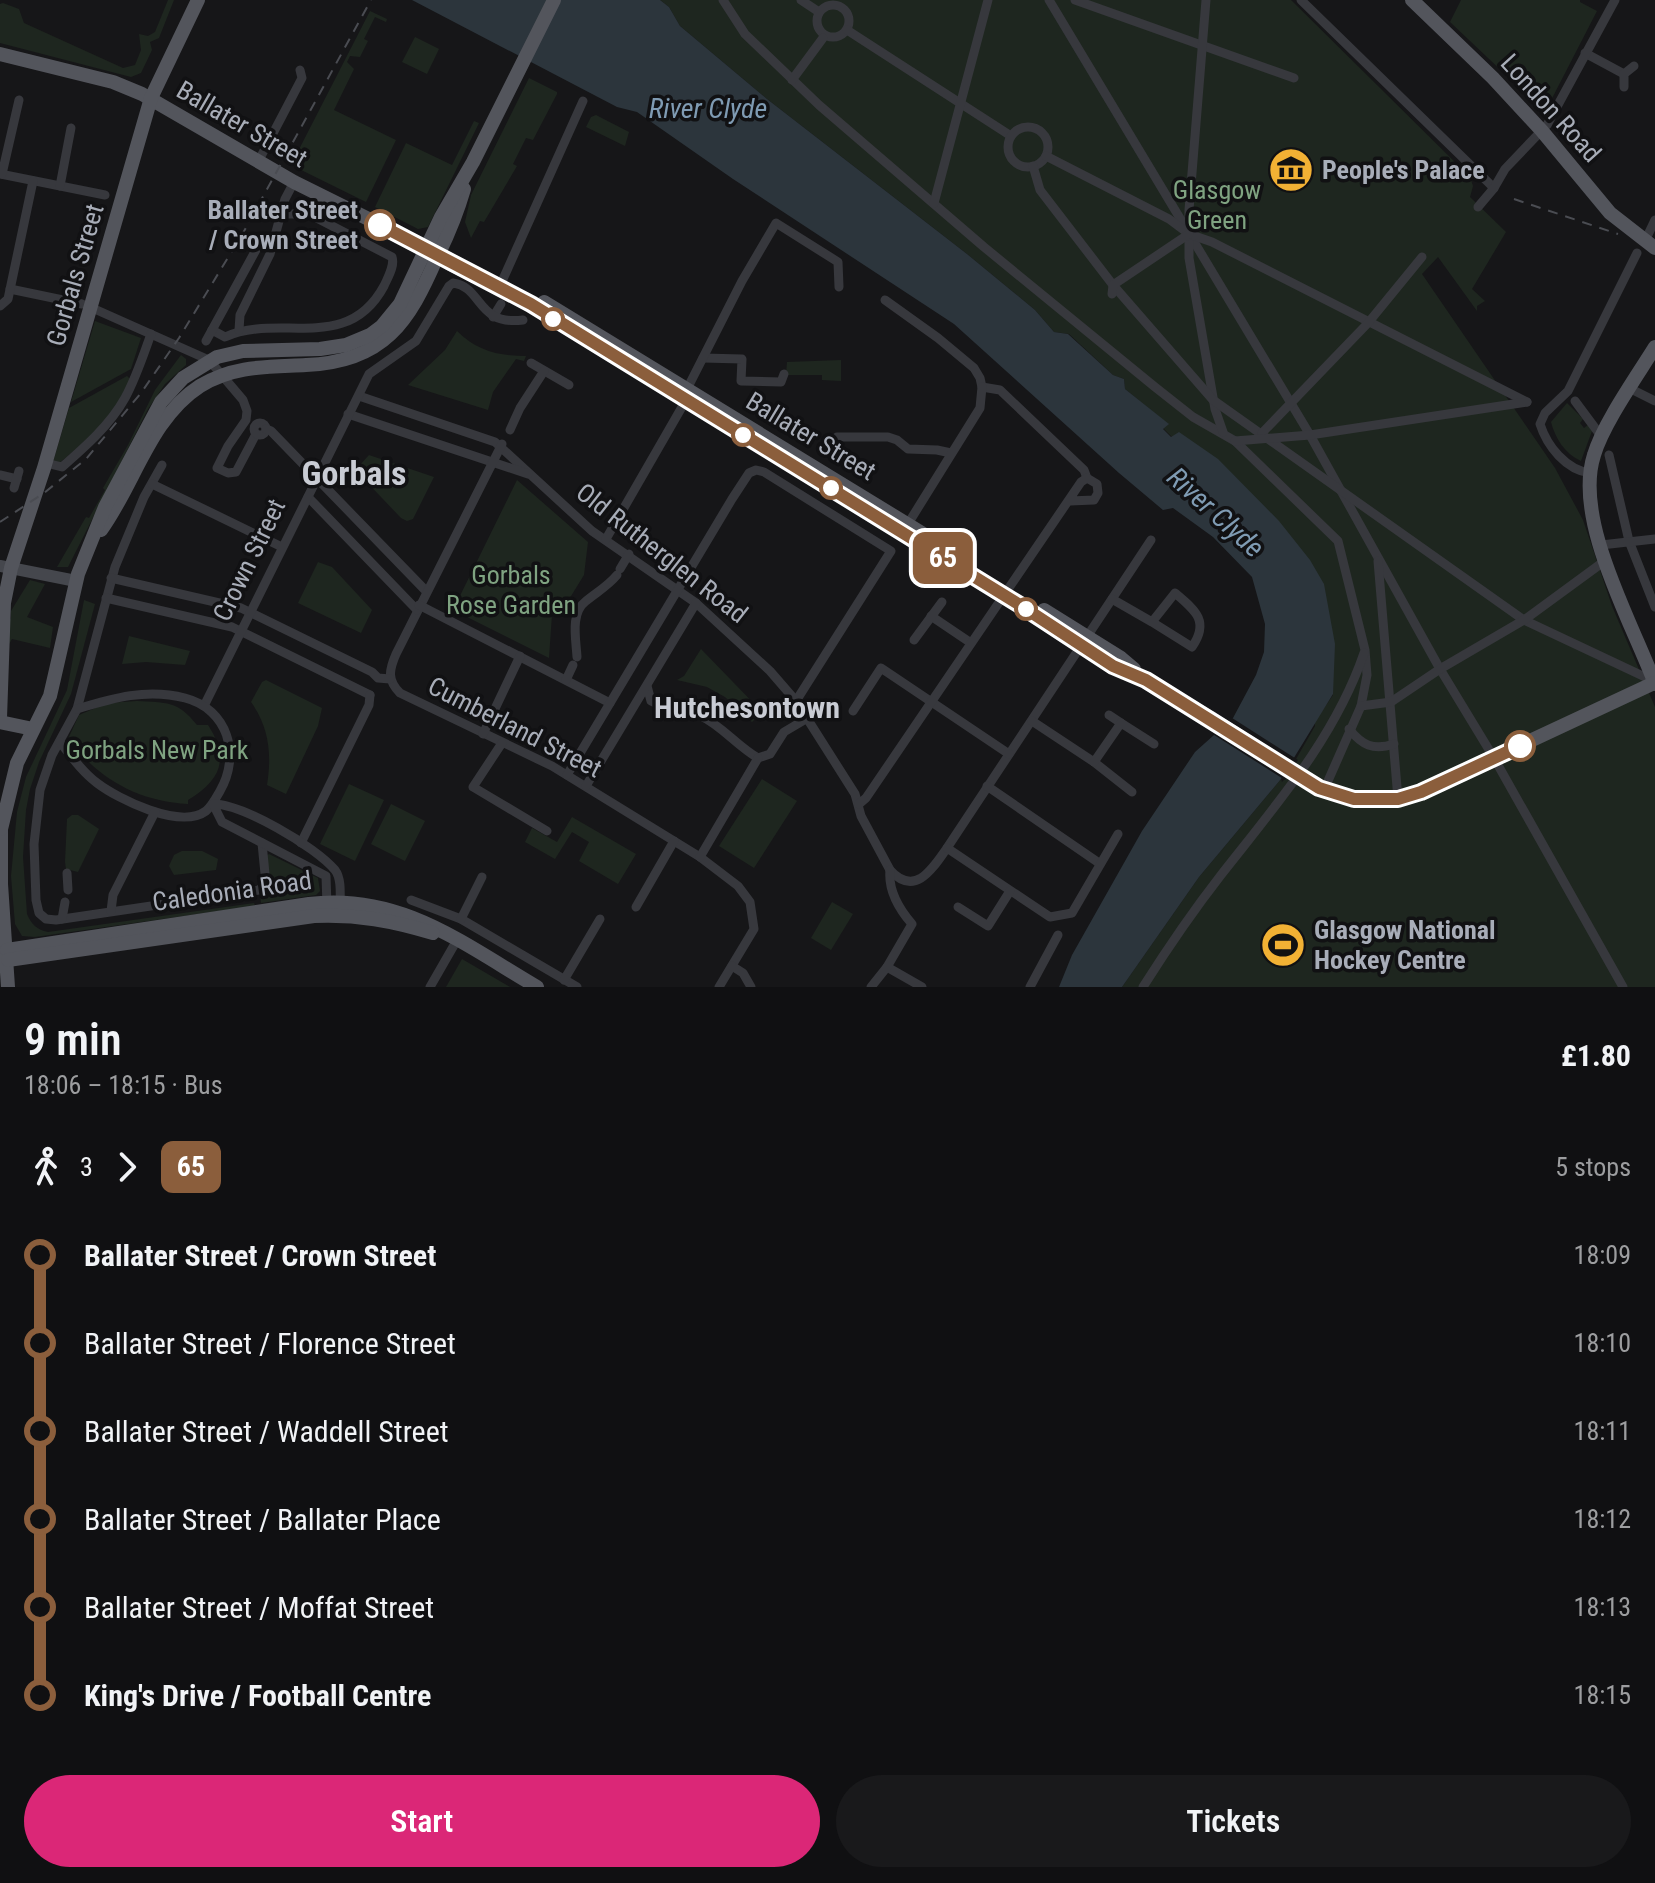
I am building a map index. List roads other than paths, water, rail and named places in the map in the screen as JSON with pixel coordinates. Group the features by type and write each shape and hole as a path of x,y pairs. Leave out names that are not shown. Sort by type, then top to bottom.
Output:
{"main road":[{"name":"Gorbals Street","path":"0,720 6,567 46,463 86,305 151,98 198,0"},
{"path":"90,546 114,512 156,434 172,411 199,387 250,367 331,363 360,355 406,319 432,251 473,162 554,0"},
{"name":"London Road","path":"1412,0 1493,78 1610,213 1646,247"},
{"name":"Ballater Street","path":"0,54 113,82 151,98 294,182 432,251 450,264 501,284 1006,591 1084,641 1113,666 1146,680 1211,718 1320,788 1354,799 1398,799"},
{"path":"1,829 12,776 50,696 76,581 105,507 156,409 179,381 209,360 243,351 334,347 370,335 388,320 400,304 432,251"},
{"path":"1398,799 1421,792 1654,682 1601,545 1591,510 1590,473 1594,451 1601,436 1655,347"},
{"path":"0,720 33,729"},
{"path":"0,793 1,884 8,987"},
{"name":"Caledonia Road","path":"7,955 334,908 388,908 416,917 537,987"}],"street":[{"path":"723,0 740,28 792,80 1144,378 1193,417 1235,441 1338,541 1365,650 1367,675 1361,706 1320,788"},
{"path":"801,0 819,12"},
{"path":"934,203 988,0"},
{"path":"1049,0 1310,435 1623,987"},
{"path":"1075,0 1294,78"},
{"path":"1206,0 1189,258 1213,400 1224,434"},
{"path":"1301,0 1494,188"},
{"path":"1478,207 1505,169 1542,131 1615,0"},
{"path":"831,5 841,7 849,18 847,30 839,37 824,36 817,26 819,12 831,5"},
{"path":"847,30 1011,136"},
{"path":"792,80 823,38"},
{"path":"1585,53 1624,74"},
{"path":"1624,74 1634,66"},
{"path":"258,162 302,78 300,70"},
{"path":"1624,74 1624,87"},
{"path":"19,100 1,174 105,195"},
{"path":"501,284 583,101"},
{"path":"1025,127 1038,129 1047,142 1046,156 1033,166 1020,165 1012,158 1008,145 1011,136 1025,127"},
{"path":"60,186 71,128"},
{"path":"1046,156 1169,219 1189,234 1212,242 1527,402 1310,435 1266,436 1235,441"},
{"path":"1033,166 1040,190 1112,290 1213,400 1524,620 1654,682"},
{"path":"0,306 7,303 33,181"},
{"path":"239,330 240,315 270,254 294,182"},
{"path":"212,330 225,337 239,330 329,328 352,318 378,295 394,260 388,254 309,214 281,214"},
{"path":"1590,473 1567,464 1540,424 1545,413 1568,391 1646,247 1655,220"},
{"path":"606,539 686,395 742,281 776,223 838,262 839,287"},
{"path":"1112,290 1189,234"},
{"path":"206,341 257,248"},
{"path":"1266,436 1290,403 1368,323 1422,257"},
{"name":"Crown Street","path":"204,706 369,374 416,341 451,284 467,287 480,307 493,317"},
{"path":"10,289 86,305 209,360 243,400 247,411 241,430 228,446 217,468 228,473 236,472 256,434 254,428 264,424 426,591"},
{"path":"885,300 974,368 982,387 980,408 905,528"},
{"path":"501,304 493,317 523,320"},
{"path":"46,463 62,467 92,440 115,412 129,390 151,334"},
{"path":"703,358 742,359 741,381 781,382 784,374"},
{"path":"531,363 569,385"},
{"path":"510,430 544,371"},
{"path":"982,387 1000,390 1084,470 1087,478 1097,484 1098,493 1094,500 1070,501"},
{"path":"1631,389 1655,401"},
{"name":"Old Rutherglen Road","path":"359,396 502,444 592,531 696,603 770,671 796,701 855,794 861,816 890,870 889,884 912,924 887,967 871,987"},
{"path":"1575,401 1601,436"},
{"name":"Old Rutherglen Road","path":"348,414 531,475"},
{"path":"837,437 888,437 908,449 951,453"},
{"path":"390,679 392,662 502,444"},
{"path":"1609,455 1629,541 1655,607"},
{"path":"162,465 144,497 111,578 77,709 44,778 35,824 36,900 42,916 51,920 259,890 266,884 262,843"},
{"path":"567,775 732,499 749,473 756,470 764,472 891,551 796,701"},
{"path":"0,475 17,479"},
{"path":"859,804 1081,482 1087,478"},
{"path":"152,484 282,547"},
{"path":"308,497 418,608 610,703"},
{"path":"1601,545 1655,539"},
{"path":"890,870 910,881 926,876 1151,540"},
{"path":"566,680 575,661 577,611 611,583 629,554"},
{"path":"1378,558 1398,799"},
{"path":"1361,706 1391,702 1524,620 1606,560"},
{"path":"0,585 6,567 76,581"},
{"name":"Cumberland Street","path":"111,578 250,613 372,672 378,678 390,679 400,693 567,775 700,857 738,886 750,902 754,929 719,987"},
{"path":"1112,599 1192,647 1199,637 1201,623 1193,609 1175,593 1152,622"},
{"path":"106,598 241,631 370,695"},
{"path":"914,640 942,602"},
{"path":"586,786 696,603"},
{"path":"931,616 971,643"},
{"path":"1143,987 1218,879 1311,761 1357,675 1365,650"},
{"path":"483,734 520,656"},
{"path":"853,711 881,668 1009,754"},
{"path":"301,843 369,705 370,695 378,687 378,678"},
{"path":"647,685 647,693 657,705 686,710 706,718 735,744 758,758"},
{"path":"60,742 97,783 155,812 190,816 205,812 220,792 231,768 231,748 222,727 204,706 173,695 132,694 77,709"},
{"path":"1109,715 1154,744"},
{"path":"700,857 758,758 770,754 784,732 806,719"},
{"path":"1032,721 1094,762 1132,792"},
{"path":"1094,762 1121,723"},
{"path":"1349,729 1358,741 1369,747 1394,744"},
{"path":"502,743 473,787 547,831"},
{"path":"987,786 1099,863"},
{"path":"213,804 228,804 289,834 336,871 334,908"},
{"path":"213,804 218,820 326,876 334,908"},
{"path":"111,911 113,895 155,812"},
{"path":"947,848 1050,917 1072,913 1118,834"},
{"path":"636,907 674,841"},
{"path":"67,873 68,890"},
{"path":"461,919 482,877"},
{"path":"958,907 988,926 1010,891"},
{"path":"411,900 461,919 577,987"},
{"path":"62,919 65,902"},
{"path":"564,980 600,919"},
{"path":"1030,987 1058,935"},
{"path":"430,987 457,940"},
{"path":"732,966 743,973 751,987"},
{"path":"887,967 922,987"}],"water":[{"name":"River Clyde","path":"412,0 660,0 669,7 680,26 767,99 967,254 1035,310 1054,332 1068,334 1113,375 1124,379 1125,389 1169,424 1163,429 1171,437 1179,432 1218,459 1279,521 1310,560 1324,584 1335,644 1333,694 1281,779 1199,877 1122,987 1059,987 1072,955 1142,831 1195,752 1233,718 1256,675 1264,652 1265,624 1252,577 1213,537 1173,508 1163,510 1119,473 954,324 637,112 617,107"}],"railway":[{"path":"0,522 44,493 86,459 141,393 179,338 243,233 371,0"},
{"path":"1514,199 1618,234"}],"place":[{"name":"People's Palace","path":"1291,170"},
{"name":"Ballater Street / Crown Street","path":"380,225"},
{"name":"Glasgow National Hockey Centre","path":"1283,945"}],"district":[{"name":"Gorbals","path":"354,473"},
{"name":"Hutchesontown","path":"747,708"}],"park label":[{"name":"Glasgow Green","path":"1217,205"},
{"name":"Gorbals Rose Garden","path":"511,590"},
{"name":"Gorbals New Park","path":"157,750"}]}
